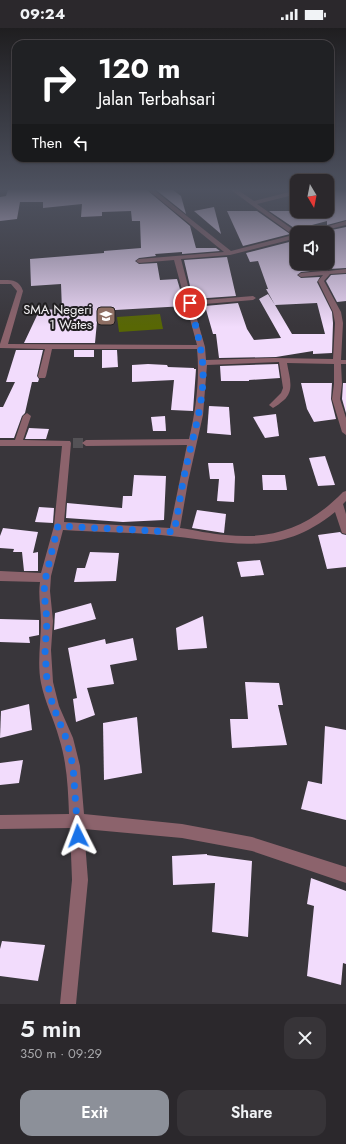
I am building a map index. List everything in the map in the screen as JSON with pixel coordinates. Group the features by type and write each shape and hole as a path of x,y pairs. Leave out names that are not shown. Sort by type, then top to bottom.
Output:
{"street":[{"path":"208,236 230,253"},
{"path":"139,261 230,253 290,237"},
{"path":"174,532 183,482 199,415 202,384 200,347 190,303 177,258"},
{"path":"301,275 346,271"},
{"path":"326,272 327,276 321,281 335,306 339,323 342,362 336,399 346,432"},
{"path":"0,282 13,282 20,290 2,346 200,347"},
{"path":"190,303 253,298"},
{"path":"42,376 49,346"},
{"path":"202,363 284,360 342,362"},
{"path":"273,405 285,394 287,388 284,360"},
{"path":"18,443 27,416"},
{"path":"86,443 192,442"},
{"path":"0,443 70,443 58,526 44,591 47,621 45,650 47,682 53,706 66,738 73,766 77,821 80,880 68,1004"},
{"path":"58,526 174,532 232,540 272,538 288,535 308,527 323,517 346,495"},
{"path":"338,504 346,530"},
{"path":"0,576 46,578"},
{"path":"0,822 77,821 182,831 252,844 346,875"}],"green space":[{"path":"160,314 163,329 119,332 117,317"}],"building":[{"path":"141,236 193,236 196,248 216,248 220,251 182,254 182,252 155,254 156,256 139,258 135,261 139,264 157,263 160,280 177,279 185,306 98,311 95,343 24,343 40,309 62,310 61,284 31,286 30,259 104,253 104,251 141,248"},
{"path":"238,236 284,236 243,246"},
{"path":"334,236 346,236 346,268 334,269"},
{"path":"290,242 290,270 319,270 301,272 297,275 301,278 320,277 317,282 332,312 332,353 313,354 313,351 276,357 219,358 216,334 213,334 205,306 238,303 247,329 254,340 281,338 259,299 268,294 275,305 266,289 268,289 258,261 250,262 246,253","holes":["317,303 325,334 292,334 275,305"]},
{"path":"227,257 236,296 193,299 184,260"},
{"path":"346,274 346,301 337,302 326,281 331,275"},
{"path":"16,350 43,350 37,376 39,379 38,382 32,382 25,413 22,416 14,438 0,438 0,407 3,407 15,382 6,382"},
{"path":"74,350 94,350 94,357 74,357"},
{"path":"102,350 117,350 118,367 102,368"},
{"path":"148,364 196,369 193,411 171,410 174,380 132,382 132,365"},
{"path":"278,364 280,378 249,381 221,381 220,366"},
{"path":"301,383 332,383 331,399 336,419 314,422 307,409"},
{"path":"343,383 346,383 346,413 342,399"},
{"path":"209,406 229,407 231,435 207,433"},
{"path":"276,414 279,436 265,438 253,417"},
{"path":"165,416 166,431 153,431 151,417"},
{"path":"29,428 49,429 46,439 25,439"},
{"path":"325,456 335,485 318,486 309,458"},
{"path":"208,463 233,463 235,477 234,502 217,501 219,479 210,479"},
{"path":"134,475 166,476 164,520 123,522 66,518 67,503 122,508 123,496 132,496"},
{"path":"262,475 285,475 287,490 263,490"},
{"path":"39,507 54,508 53,523 35,522"},
{"path":"197,510 226,514 224,533 192,528"},
{"path":"3,528 38,532 33,553 38,552 38,571 24,571 22,552 13,552 14,549 0,548 0,536"},
{"path":"340,532 346,535 346,567 327,569 318,535"},
{"path":"90,552 119,553 116,581 74,582 77,568 85,568"},
{"path":"260,560 264,575 241,577 237,562"},
{"path":"91,603 96,619 54,630 55,613"},
{"path":"203,616 207,648 178,650 176,628"},
{"path":"0,619 39,620 39,635 29,637 30,643 0,642"},
{"path":"133,638 137,660 110,665 114,684 87,688 95,715 76,722 73,699 77,698 68,648 105,639 106,644"},
{"path":"245,682 279,683 283,705 278,705 287,745 232,748 230,719 248,719"},
{"path":"29,704 32,730 0,738 1,711"},
{"path":"137,717 142,773 104,780 103,723"},
{"path":"325,726 346,730 346,820 301,809 308,781 322,784"},
{"path":"23,760 19,783 0,785 0,763"},
{"path":"207,854 252,861 248,937 212,932 215,883 173,885 172,856"},
{"path":"311,878 346,891 346,964 343,963 341,985 307,976 314,906 307,904"},
{"path":"2,941 45,945 38,981 0,976 0,949"}],"tunnel":[{"path":"73,443 86,443"}],"place":[{"name":"SMA Negeri 1 Wates","path":"106,316"}],"route":[{"path":"78,836 73,766 66,738 53,706 47,682 45,650 47,621 44,591 46,576 58,526 174,532 188,458 199,415 202,391 203,369 200,347 190,303"}]}
